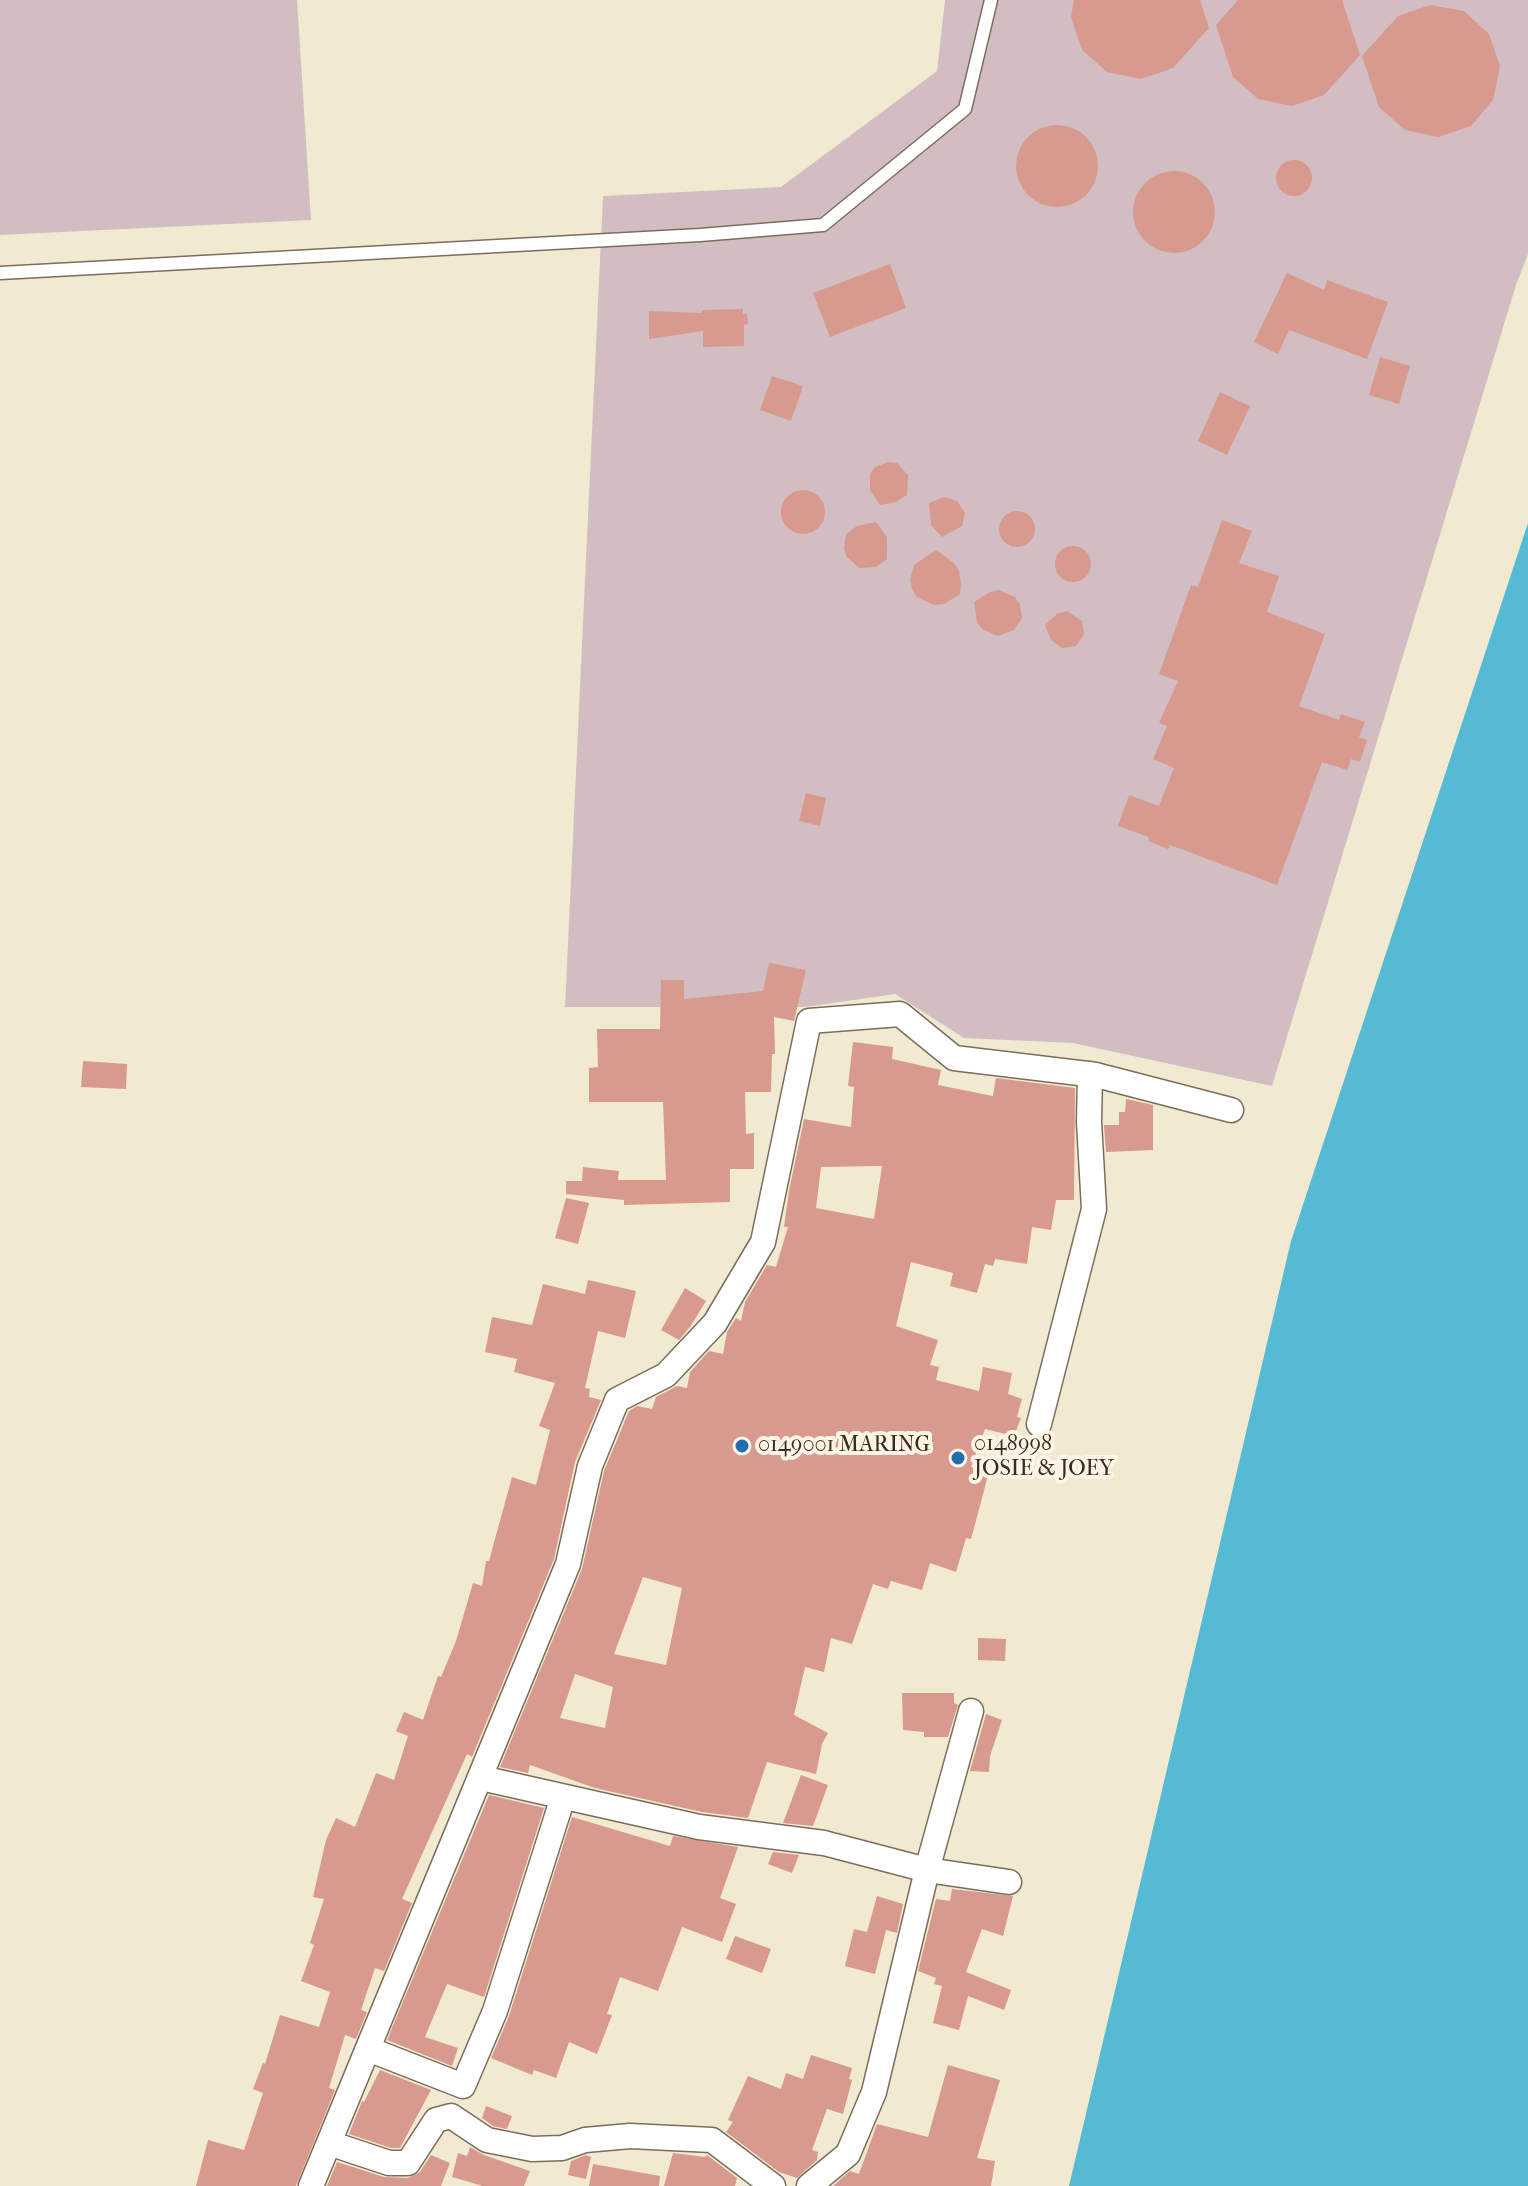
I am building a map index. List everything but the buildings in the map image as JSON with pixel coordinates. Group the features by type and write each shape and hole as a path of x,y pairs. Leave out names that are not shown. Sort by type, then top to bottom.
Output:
{"street":[{"path":"311,2186 568,1564 590,1466 617,1400 666,1375 715,1323 763,1242 809,1021 900,1014 954,1058 1090,1074 1231,1110"},
{"path":"1039,1424 1094,1209 1089,1122 1090,1074"},
{"path":"809,2186 848,2154 874,2092 927,1870 971,1711"},
{"path":"481,1778 699,1827 824,1843 927,1870 1009,1882"},
{"path":"368,2049 463,2086 495,2011 563,1797"},
{"path":"329,2143 389,2163 408,2163 436,2120 451,2116 487,2140 532,2149 562,2148 585,2140 630,2136 712,2140 773,2186"}],"lane":[{"path":"0,273 700,235 823,225 965,109 991,0"}],"shaded area":[{"path":"0,0 297,0 311,220 0,235"},
{"path":"945,0 1528,0 1528,254 1272,1086 1073,1043 964,1038 895,994 805,1007 565,1007 603,196 781,187 937,71"}],"water":[{"path":"1528,523 1528,2186 1069,2186 1291,1241"}],"place":[{"name":"0149001 MARING","path":"742,1446"},
{"name":"0148998 JOSIE & JOEY","path":"958,1458"}]}
